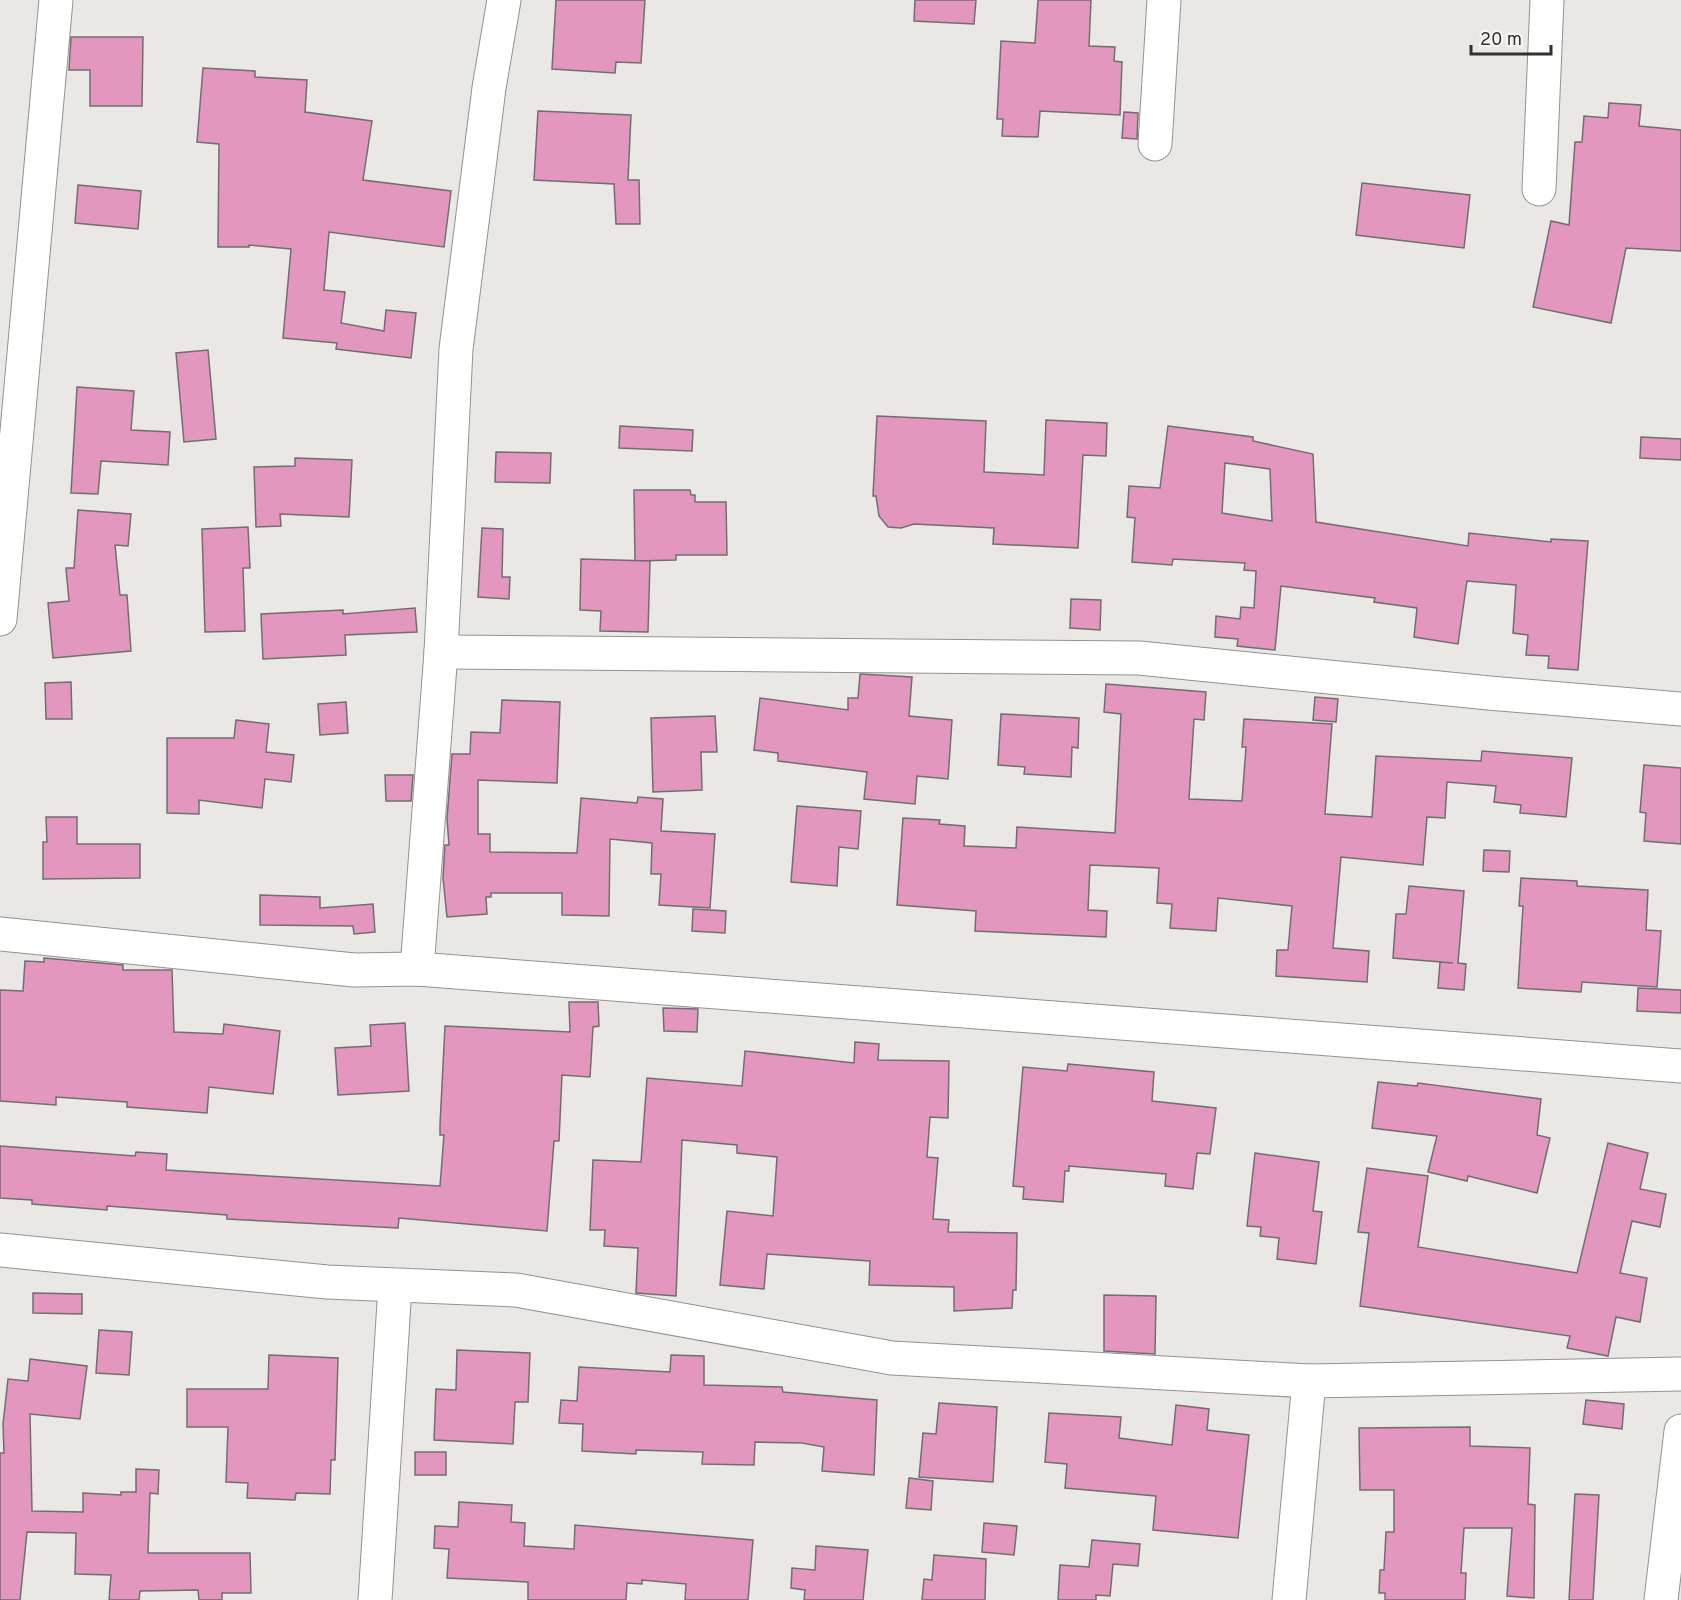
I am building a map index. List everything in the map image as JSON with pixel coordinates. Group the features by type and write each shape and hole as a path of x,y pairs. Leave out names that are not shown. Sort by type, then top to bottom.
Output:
{"street":[{"path":"0,619 56,0"},
{"path":"417,969 441,652 456,349 489,88 504,0"},
{"path":"1155,144 1164,0"},
{"path":"1539,189 1547,0"},
{"path":"441,652 1139,658 1681,710"},
{"path":"0,934 354,970 417,969 1681,1066"},
{"path":"0,1250 395,1287 516,1290 892,1358 1309,1381 1681,1374"},
{"path":"375,1600 395,1287"},
{"path":"1288,1600 1309,1381"},
{"path":"1661,1600 1681,1431"}],"building":[{"path":"556,0 645,0 641,63 616,62 615,73 552,69"},
{"path":"915,0 976,0 974,24 914,21"},
{"path":"1038,0 1091,0 1089,46 1115,47 1114,61 1122,62 1120,115 1040,111 1038,137 1002,136 1003,119 997,119 1001,41 1035,43"},
{"path":"71,37 143,37 142,106 90,106 90,70 69,70"},
{"path":"203,68 255,71 255,77 307,80 305,112 372,121 363,180 451,191 444,247 329,232 324,290 345,292 341,323 384,331 386,310 416,313 411,358 336,349 337,343 283,338 291,249 249,245 249,247 218,247 219,144 197,142"},
{"path":"1609,103 1641,105 1639,126 1681,130 1681,251 1626,248 1611,323 1533,307 1551,221 1569,225 1575,142 1582,142 1584,116 1608,118"},
{"path":"538,111 631,115 628,180 639,180 640,224 616,224 614,184 534,180"},
{"path":"1124,112 1138,113 1137,139 1122,138"},
{"path":"1362,183 1470,195 1464,248 1356,235"},
{"path":"78,185 141,191 138,229 75,223"},
{"path":"208,350 216,439 184,442 176,353"},
{"path":"77,387 134,391 131,430 170,432 168,465 101,461 98,494 71,493"},
{"path":"877,416 986,421 984,472 1044,475 1046,420 1107,423 1106,456 1083,455 1078,548 993,544 994,528 914,524 901,528 888,527 879,516 876,496 873,496"},
{"path":"620,426 693,430 692,451 619,448"},
{"path":"1168,426 1253,437 1253,441 1313,454 1316,522 1468,546 1469,533 1551,542 1551,539 1588,541 1578,670 1548,668 1549,656 1526,655 1528,635 1513,633 1516,585 1467,581 1458,644 1414,637 1417,608 1374,602 1375,598 1281,586 1275,650 1237,646 1238,639 1215,637 1216,616 1240,619 1241,607 1254,608 1256,571 1244,570 1245,563 1173,559 1172,565 1132,562 1135,518 1127,517 1129,486 1160,488","holes":["1225,463 1270,469 1272,521 1222,513"]},
{"path":"1641,437 1681,439 1681,460 1640,458"},
{"path":"496,452 551,453 550,483 495,482"},
{"path":"295,458 352,460 349,517 280,514 281,526 256,527 254,467 295,466"},
{"path":"634,490 690,490 691,495 695,495 695,502 726,502 727,555 676,555 676,560 635,561"},
{"path":"78,510 131,514 128,546 115,545 120,595 127,595 131,651 53,658 48,603 69,601 66,568 74,568"},
{"path":"248,527 250,568 243,568 245,631 205,632 202,529"},
{"path":"482,528 503,529 502,577 510,577 509,599 478,597"},
{"path":"581,559 650,561 648,632 600,631 601,611 580,610"},
{"path":"1071,599 1101,600 1100,630 1070,628"},
{"path":"415,608 417,632 345,635 346,655 263,659 261,614 343,610 343,614"},
{"path":"860,674 912,677 909,716 952,720 948,779 917,776 915,804 864,799 867,772 778,761 778,753 754,750 760,698 848,710 848,698 858,698"},
{"path":"71,682 72,719 46,719 45,683"},
{"path":"1106,684 1206,692 1204,720 1194,719 1189,799 1242,801 1246,747 1242,747 1244,719 1332,724 1325,814 1372,817 1376,756 1481,761 1482,751 1572,758 1566,817 1520,813 1521,805 1494,802 1496,786 1447,782 1445,818 1427,817 1423,865 1341,857 1333,948 1369,951 1367,982 1276,976 1277,950 1288,950 1292,906 1218,898 1216,931 1170,928 1172,904 1157,903 1159,868 1090,865 1088,910 1107,911 1106,937 975,931 976,911 897,905 903,818 940,820 939,824 965,826 964,846 1016,848 1017,827 1115,833 1121,714 1104,712"},
{"path":"1315,697 1338,699 1336,722 1313,720"},
{"path":"502,700 560,702 557,783 478,780 478,834 490,834 490,852 577,853 581,798 637,803 638,797 663,799 661,831 715,834 710,908 659,905 661,874 651,874 652,843 610,839 609,916 562,915 562,893 491,893 491,897 486,897 487,914 447,917 443,878 445,845 449,845 447,819 452,754 470,754 471,732 500,733"},
{"path":"346,702 348,733 320,735 318,704"},
{"path":"1001,714 1079,718 1078,748 1072,747 1071,777 1024,774 1025,767 998,765"},
{"path":"715,716 717,752 701,752 702,790 653,792 651,718"},
{"path":"236,720 269,724 266,752 294,755 291,782 265,779 262,808 199,800 199,814 167,813 167,738 234,738"},
{"path":"1644,765 1681,768 1681,844 1644,841 1646,813 1640,812"},
{"path":"385,775 413,775 411,801 386,801"},
{"path":"797,806 861,811 858,849 839,847 837,886 791,882"},
{"path":"46,817 77,817 77,844 140,844 140,878 43,879 43,842 47,842"},
{"path":"1484,850 1510,851 1509,872 1483,871"},
{"path":"1521,878 1577,881 1577,886 1648,890 1646,930 1661,931 1657,987 1582,982 1581,992 1518,988 1523,906 1519,906"},
{"path":"1409,886 1464,891 1458,963 1466,964 1464,990 1438,988 1440,962 1453,963 1393,958 1396,914 1406,914"},
{"path":"260,895 320,897 320,908 373,904 375,932 354,934 353,926 260,925"},
{"path":"693,909 726,911 725,933 692,931"},
{"path":"44,958 123,965 123,970 172,970 174,1032 223,1034 224,1024 280,1031 273,1094 209,1087 207,1113 127,1107 127,1102 56,1097 56,1105 0,1101 0,990 23,991 25,961 44,962"},
{"path":"1638,988 1681,990 1681,1013 1637,1011"},
{"path":"569,1002 598,1002 599,1026 593,1027 590,1077 562,1075 559,1141 554,1141 547,1231 399,1218 398,1228 227,1219 227,1215 107,1206 107,1210 32,1204 32,1200 0,1198 0,1146 135,1156 136,1152 167,1154 166,1170 440,1186 444,1135 440,1135 440,1125 445,1026 570,1032"},
{"path":"663,1008 698,1009 697,1032 664,1031"},
{"path":"405,1023 409,1091 338,1095 335,1048 371,1046 370,1025"},
{"path":"855,1042 879,1044 878,1060 949,1061 948,1118 930,1117 927,1157 938,1158 933,1219 949,1220 948,1232 1017,1233 1016,1290 1013,1290 1012,1308 954,1311 954,1287 869,1285 870,1261 767,1254 764,1289 720,1285 727,1211 773,1216 777,1157 737,1153 737,1145 682,1140 676,1296 636,1293 638,1248 604,1246 605,1230 590,1230 593,1160 641,1162 647,1078 742,1086 745,1051 854,1063"},
{"path":"1068,1064 1154,1072 1152,1101 1216,1108 1210,1154 1197,1153 1193,1189 1165,1186 1166,1174 1069,1166 1069,1171 1065,1171 1063,1202 1023,1199 1024,1187 1013,1186 1023,1067 1067,1071"},
{"path":"1378,1082 1417,1086 1418,1083 1541,1099 1537,1135 1550,1138 1537,1193 1468,1176 1467,1181 1428,1172 1437,1136 1372,1128"},
{"path":"1608,1143 1648,1153 1640,1189 1666,1194 1660,1227 1632,1221 1620,1273 1647,1278 1640,1322 1616,1317 1608,1356 1567,1348 1570,1336 1360,1306 1369,1233 1358,1232 1367,1168 1428,1176 1418,1247 1577,1273"},
{"path":"1255,1153 1319,1162 1313,1211 1322,1212 1316,1264 1277,1259 1279,1238 1260,1236 1261,1227 1247,1226"},
{"path":"33,1293 82,1294 82,1314 33,1313"},
{"path":"1104,1295 1156,1296 1155,1354 1104,1351"},
{"path":"99,1330 132,1332 129,1375 96,1373"},
{"path":"457,1350 530,1353 528,1402 515,1402 513,1444 434,1440 436,1389 456,1390"},
{"path":"269,1355 338,1358 335,1460 331,1460 330,1494 296,1493 295,1500 247,1498 248,1483 226,1482 228,1427 187,1427 187,1389 268,1389"},
{"path":"671,1355 704,1356 704,1385 782,1387 783,1392 877,1400 874,1475 822,1471 824,1447 802,1443 755,1442 754,1465 702,1464 703,1452 636,1450 636,1454 582,1451 583,1424 559,1423 561,1400 577,1401 579,1367 670,1372"},
{"path":"30,1359 87,1366 80,1419 30,1414 32,1511 83,1512 83,1493 121,1495 121,1492 136,1492 136,1469 159,1470 158,1494 150,1493 148,1553 250,1553 251,1593 222,1593 222,1600 199,1600 198,1590 140,1591 139,1600 109,1600 111,1575 75,1574 76,1533 27,1532 20,1600 0,1600 0,1453 4,1453 3,1424 8,1379 28,1381"},
{"path":"1586,1400 1624,1404 1622,1429 1583,1424"},
{"path":"939,1403 997,1407 993,1482 919,1477 923,1433 936,1434"},
{"path":"1176,1405 1209,1409 1207,1430 1249,1435 1238,1538 1153,1530 1156,1496 1065,1488 1067,1464 1045,1462 1049,1413 1121,1417 1119,1438 1172,1445"},
{"path":"1470,1427 1470,1446 1530,1448 1528,1504 1535,1505 1534,1598 1507,1596 1512,1528 1464,1528 1461,1573 1466,1573 1465,1600 1385,1600 1385,1593 1379,1593 1380,1570 1384,1570 1386,1532 1394,1532 1394,1490 1360,1490 1359,1428"},
{"path":"415,1452 446,1452 446,1475 415,1475"},
{"path":"909,1478 933,1481 931,1510 906,1508"},
{"path":"1575,1494 1599,1495 1593,1600 1569,1600"},
{"path":"459,1502 512,1505 511,1522 525,1523 524,1546 574,1549 575,1525 753,1540 748,1600 685,1600 686,1584 642,1580 642,1584 627,1583 626,1600 528,1600 528,1582 447,1578 449,1549 434,1548 435,1526 458,1527"},
{"path":"984,1523 1017,1526 1014,1555 982,1552"},
{"path":"1092,1540 1140,1544 1138,1566 1113,1564 1110,1596 1096,1595 1096,1600 1058,1600 1060,1565 1089,1567"},
{"path":"816,1546 868,1550 863,1600 804,1600 805,1590 791,1588 792,1568 815,1570"},
{"path":"934,1555 986,1559 985,1600 922,1600 924,1579 932,1580"}]}
